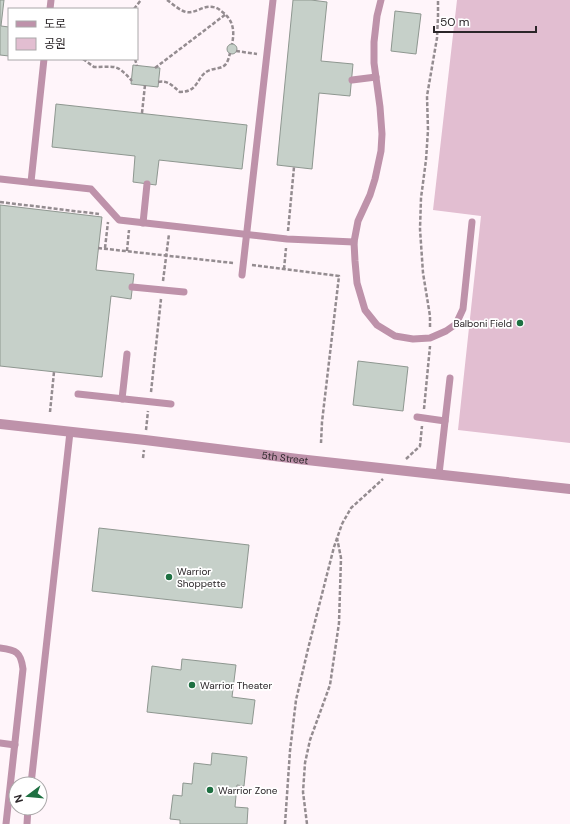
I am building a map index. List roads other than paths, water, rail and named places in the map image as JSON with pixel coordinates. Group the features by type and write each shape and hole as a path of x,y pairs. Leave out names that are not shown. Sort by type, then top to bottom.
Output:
{"street":[{"name":"5th Street","path":"0,424 290,458 570,488"}],"lane":[{"path":"242,275 273,0"},
{"path":"381,0 377,16 374,42 374,63 382,134 381,151 375,179 370,195 358,221 354,242 358,283 365,310 377,325 395,336 413,339 430,338 446,331 456,324 463,309 472,222"},
{"path":"31,182 44,60"},
{"path":"352,80 376,77"},
{"path":"0,179 91,189 119,220 287,239 354,242"},
{"path":"143,223 147,184"},
{"path":"132,287 184,292"},
{"path":"122,399 127,354"},
{"path":"439,474 450,378"},
{"path":"78,394 171,404"},
{"path":"420,418 445,421"},
{"path":"32,776 70,432"},
{"path":"0,648 11,649 16,652 20,656 23,664 6,824"},
{"path":"0,743 14,745"}],"place":[{"name":"Balboni Field","path":"520,323"},
{"name":"Warrior Shoppette","path":"169,577"},
{"name":"Warrior Theater","path":"192,685"},
{"name":"Warrior Zone","path":"210,790"}]}
